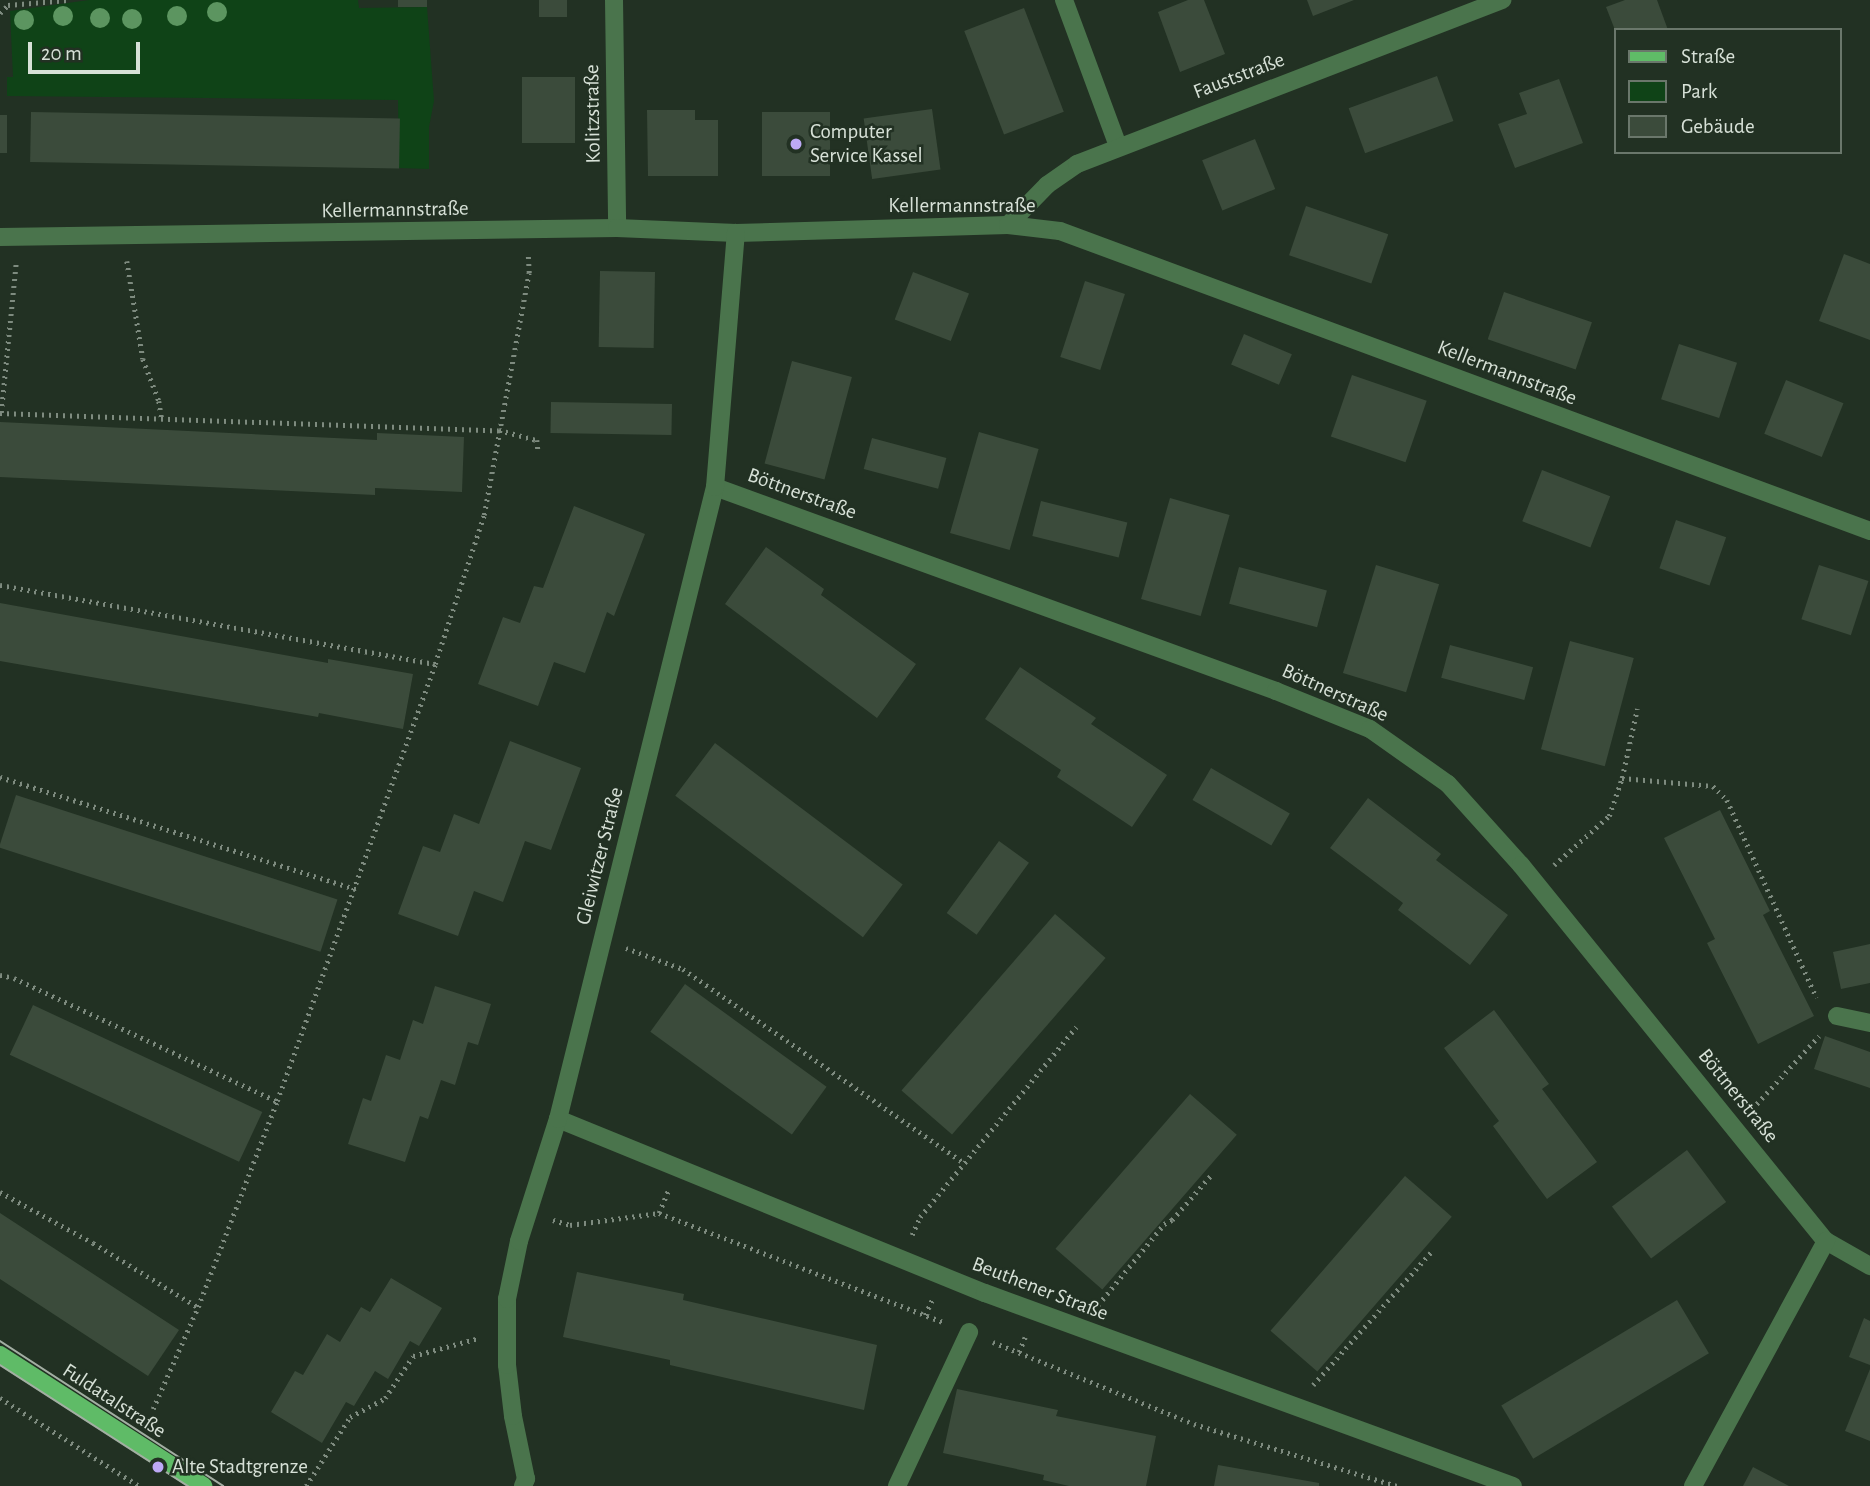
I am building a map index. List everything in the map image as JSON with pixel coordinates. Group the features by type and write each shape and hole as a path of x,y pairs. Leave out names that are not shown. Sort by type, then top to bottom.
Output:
{"main road":[{"name":"Fuldatalstraße","path":"0,1355 203,1486"}],"street":[{"name":"Kolitzstraße","path":"614,0 617,228"},
{"path":"1063,0 1118,146"},
{"name":"Fauststraße","path":"1008,225 1047,185 1077,164 1503,0"},
{"name":"Kellermannstraße","path":"8,237 617,228 736,233 1008,225 1060,231 1870,531"},
{"name":"Gleiwitzer Straße","path":"523,1486 526,1479 513,1416 507,1364 507,1299 519,1241 558,1119 715,487 736,233"},
{"name":"Böttnerstraße","path":"715,487 1276,691 1370,729 1448,784 1521,864 1826,1241 1870,1266"},
{"path":"1837,1016 1870,1023"},
{"name":"Beuthener Straße","path":"558,1119 1086,1331 1513,1486"},
{"path":"1693,1486 1826,1241"},
{"path":"897,1486 969,1332"}],"path":[{"path":"0,13 8,5 68,0"},
{"path":"153,1409 198,1307 356,890 484,515 528,272 528,231"},
{"path":"121,236 143,359 159,401 162,419"},
{"path":"8,237 16,278 0,413 499,430 537,440 538,449"},
{"path":"0,585 435,664"},
{"path":"1576,848 1609,816 1622,779 1637,709"},
{"path":"0,777 356,890"},
{"path":"1622,779 1713,786 1727,800 1821,1005 1837,1016 1757,1103"},
{"path":"603,940 683,969 964,1163"},
{"path":"0,975 14,978 277,1101"},
{"path":"902,1259 920,1217 1076,1027"},
{"path":"1086,1331 1093,1311 1164,1224 1172,1220 1212,1174"},
{"path":"0,1192 93,1242 198,1307"},
{"path":"1299,1409 1311,1387 1431,1252"},
{"path":"306,1486 350,1417 385,1398 413,1356 507,1331"},
{"path":"0,1398 139,1486"}],"green space":[{"path":"89,0 358,0 359,8 427,7 434,101 429,127 429,169 399,168 398,100 7,96 7,77 13,77 10,11"}],"building":[{"path":"398,0 427,0 427,7 398,7"},
{"path":"539,0 567,0 567,17 539,17"},
{"path":"1188,0 1204,0 1225,54 1180,72 1158,12"},
{"path":"1307,0 1354,0 1313,16"},
{"path":"1625,0 1657,0 1667,28 1615,30 1606,7"},
{"path":"1024,8 1064,112 1004,135 964,31"},
{"path":"1437,76 1453,121 1365,153 1349,108"},
{"path":"522,77 575,77 575,143 522,143"},
{"path":"1559,79 1583,143 1515,168 1498,124 1527,114 1519,93"},
{"path":"932,109 940,169 872,179 864,119"},
{"path":"647,110 695,110 695,120 718,120 718,176 648,176"},
{"path":"31,112 400,118 399,168 30,162"},
{"name":"Computer Service Kassel","path":"762,112 830,112 830,176 762,176"},
{"path":"0,115 7,115 7,153 0,153"},
{"path":"1255,139 1275,189 1222,210 1202,160"},
{"path":"1306,206 1388,234 1371,283 1289,255"},
{"path":"1844,254 1870,264 1870,340 1819,321"},
{"path":"600,271 655,272 654,348 599,347"},
{"path":"913,272 969,294 951,341 895,320"},
{"path":"1085,281 1125,294 1100,370 1060,357"},
{"path":"1504,292 1592,322 1576,370 1488,339"},
{"path":"1244,334 1292,354 1279,385 1231,364"},
{"path":"1679,344 1737,363 1719,418 1661,399"},
{"path":"792,361 852,377 824,479 765,463"},
{"path":"1352,375 1427,401 1406,462 1331,436"},
{"path":"1786,380 1843,403 1822,457 1764,434"},
{"path":"551,402 672,404 671,435 550,433"},
{"path":"0,422 377,440 377,433 464,437 462,492 375,488 375,495 0,477"},
{"path":"979,432 1039,449 1010,550 950,533"},
{"path":"872,438 946,458 938,489 864,469"},
{"path":"1542,470 1610,496 1590,548 1522,521"},
{"path":"1170,498 1230,515 1201,616 1141,599"},
{"path":"1041,501 1127,523 1119,557 1032,536"},
{"path":"574,506 645,534 614,616 607,612 585,673 554,662 538,706 478,684 503,617 520,623 534,586 543,588"},
{"path":"1676,520 1726,537 1710,585 1659,568"},
{"path":"766,547 824,589 821,595 916,664 877,718 725,604"},
{"path":"1376,565 1439,584 1406,692 1343,673"},
{"path":"1819,565 1868,581 1851,635 1801,619"},
{"path":"1239,567 1327,591 1317,627 1229,604"},
{"path":"0,603 328,663 328,659 413,674 403,729 319,713 318,717 0,661"},
{"path":"1570,641 1634,658 1605,766 1541,749"},
{"path":"1450,645 1533,667 1524,700 1441,678"},
{"path":"1020,667 1096,718 1091,724 1167,775 1132,827 1057,777 1061,770 985,719"},
{"path":"510,741 581,768 551,850 525,841 503,902 474,891 458,936 398,914 423,846 440,852 454,814 479,824"},
{"path":"715,743 903,884 863,937 675,796"},
{"path":"1211,768 1290,814 1271,846 1192,800"},
{"path":"16,795 337,899 320,952 0,848"},
{"path":"1368,798 1441,854 1436,860 1508,915 1470,965 1398,910 1403,903 1330,848"},
{"path":"1720,810 1770,911 1763,915 1814,1016 1758,1044 1707,943 1715,939 1664,838"},
{"path":"999,841 1029,863 977,935 947,913"},
{"path":"1055,914 1106,958 952,1135 901,1091"},
{"path":"1870,944 1870,983 1841,989 1833,952"},
{"path":"685,984 827,1087 792,1135 650,1032"},
{"path":"435,986 491,1004 478,1045 468,1042 455,1085 441,1080 428,1119 420,1116 405,1162 348,1144 363,1098 371,1101 386,1055 400,1060 413,1020 423,1024"},
{"path":"33,1005 262,1112 239,1162 10,1055"},
{"path":"1494,1010 1549,1084 1542,1089 1597,1162 1547,1199 1493,1126 1499,1121 1444,1048"},
{"path":"1825,1036 1870,1052 1870,1088 1814,1069"},
{"path":"1190,1094 1237,1135 1102,1289 1056,1249"},
{"path":"1687,1150 1726,1202 1651,1258 1612,1207"},
{"path":"1405,1176 1452,1217 1317,1371 1271,1331"},
{"path":"0,1213 179,1330 148,1376 0,1279"},
{"path":"577,1272 684,1294 683,1300 877,1345 864,1410 670,1365 670,1360 563,1337"},
{"path":"391,1278 442,1308 419,1346 410,1341 388,1379 375,1371 354,1406 346,1402 322,1443 271,1412 295,1371 303,1375 327,1334 340,1342 361,1307 370,1312"},
{"path":"1677,1300 1709,1353 1533,1459 1501,1406"},
{"path":"1864,1318 1870,1321 1870,1365 1849,1357"},
{"path":"1870,1369 1870,1441 1845,1431"},
{"path":"957,1389 1058,1410 1056,1416 1156,1436 1146,1486 1069,1486 1043,1480 1044,1475 943,1453"},
{"path":"1218,1465 1319,1483 1319,1486 1214,1486"},
{"path":"1753,1467 1789,1486 1743,1486"}],"tram line":[{"path":"0,1341 223,1486"},
{"path":"0,1365 188,1486"}],"place":[{"name":"Computer Service Kassel","path":"796,144"},
{"name":"Alte Stadtgrenze","path":"158,1467"}]}
